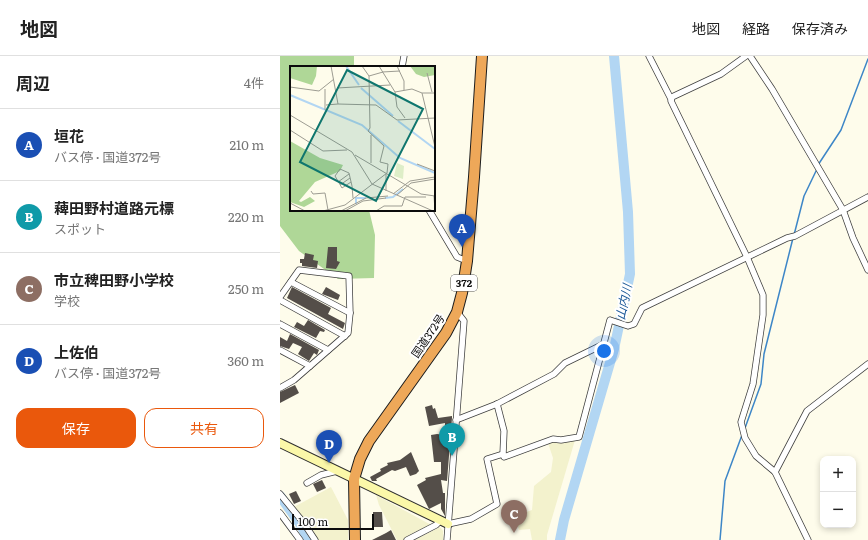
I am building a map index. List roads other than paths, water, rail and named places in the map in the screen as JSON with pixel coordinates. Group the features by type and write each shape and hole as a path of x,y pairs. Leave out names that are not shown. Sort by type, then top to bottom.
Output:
{"highway":[{"name":"国道372号","path":"354,540 354,479 360,459 369,441 446,332 457,312 462,293 467,260 482,56"}],"street":[{"path":"402,66 404,56"},
{"path":"649,56 747,257 763,295 764,306 753,384 741,422 745,438 751,449 774,472 808,540"},
{"path":"671,99 721,74 746,56"},
{"path":"750,56 772,89 843,210 853,238 868,270"},
{"path":"280,442 440,521 448,524 470,519 497,504 487,459 503,454 504,457 553,439 561,440 579,437 610,320 628,326 634,324 642,308 786,238 796,236 868,197"},
{"path":"430,211 457,257 467,260"},
{"path":"280,388 294,380 328,350 345,336 348,333 350,313 349,276 299,270 280,299 345,336"},
{"path":"291,282 350,313"},
{"path":"447,540 464,321 457,312"},
{"path":"280,324 328,350"},
{"path":"456,420 497,404 554,374 565,363 604,344"},
{"path":"280,350 310,366"},
{"path":"774,472 807,411 868,364"},
{"path":"497,404 504,431 503,454"},
{"path":"307,483 321,476 337,471"},
{"path":"280,494 303,522 315,540"},
{"path":"280,513 300,540"},
{"path":"407,540 436,525 440,521"}],"waterway":[{"name":"山内川","path":"560,540 564,520 614,349 630,274 628,212 614,56"},
{"path":"818,165 841,130 868,59"},
{"path":"794,235 804,196 817,169"},
{"path":"745,428 761,384 764,354 793,238"},
{"path":"720,540 725,481 742,435"},
{"path":"280,496 301,525 308,540"}],"place":[{"name":"垣花","path":"462,247"},
{"name":"薭田野村道路元標","path":"452,456"},
{"name":"上佐伯","path":"329,463"},
{"name":"市立稗田野小学校","path":"514,533"}]}
